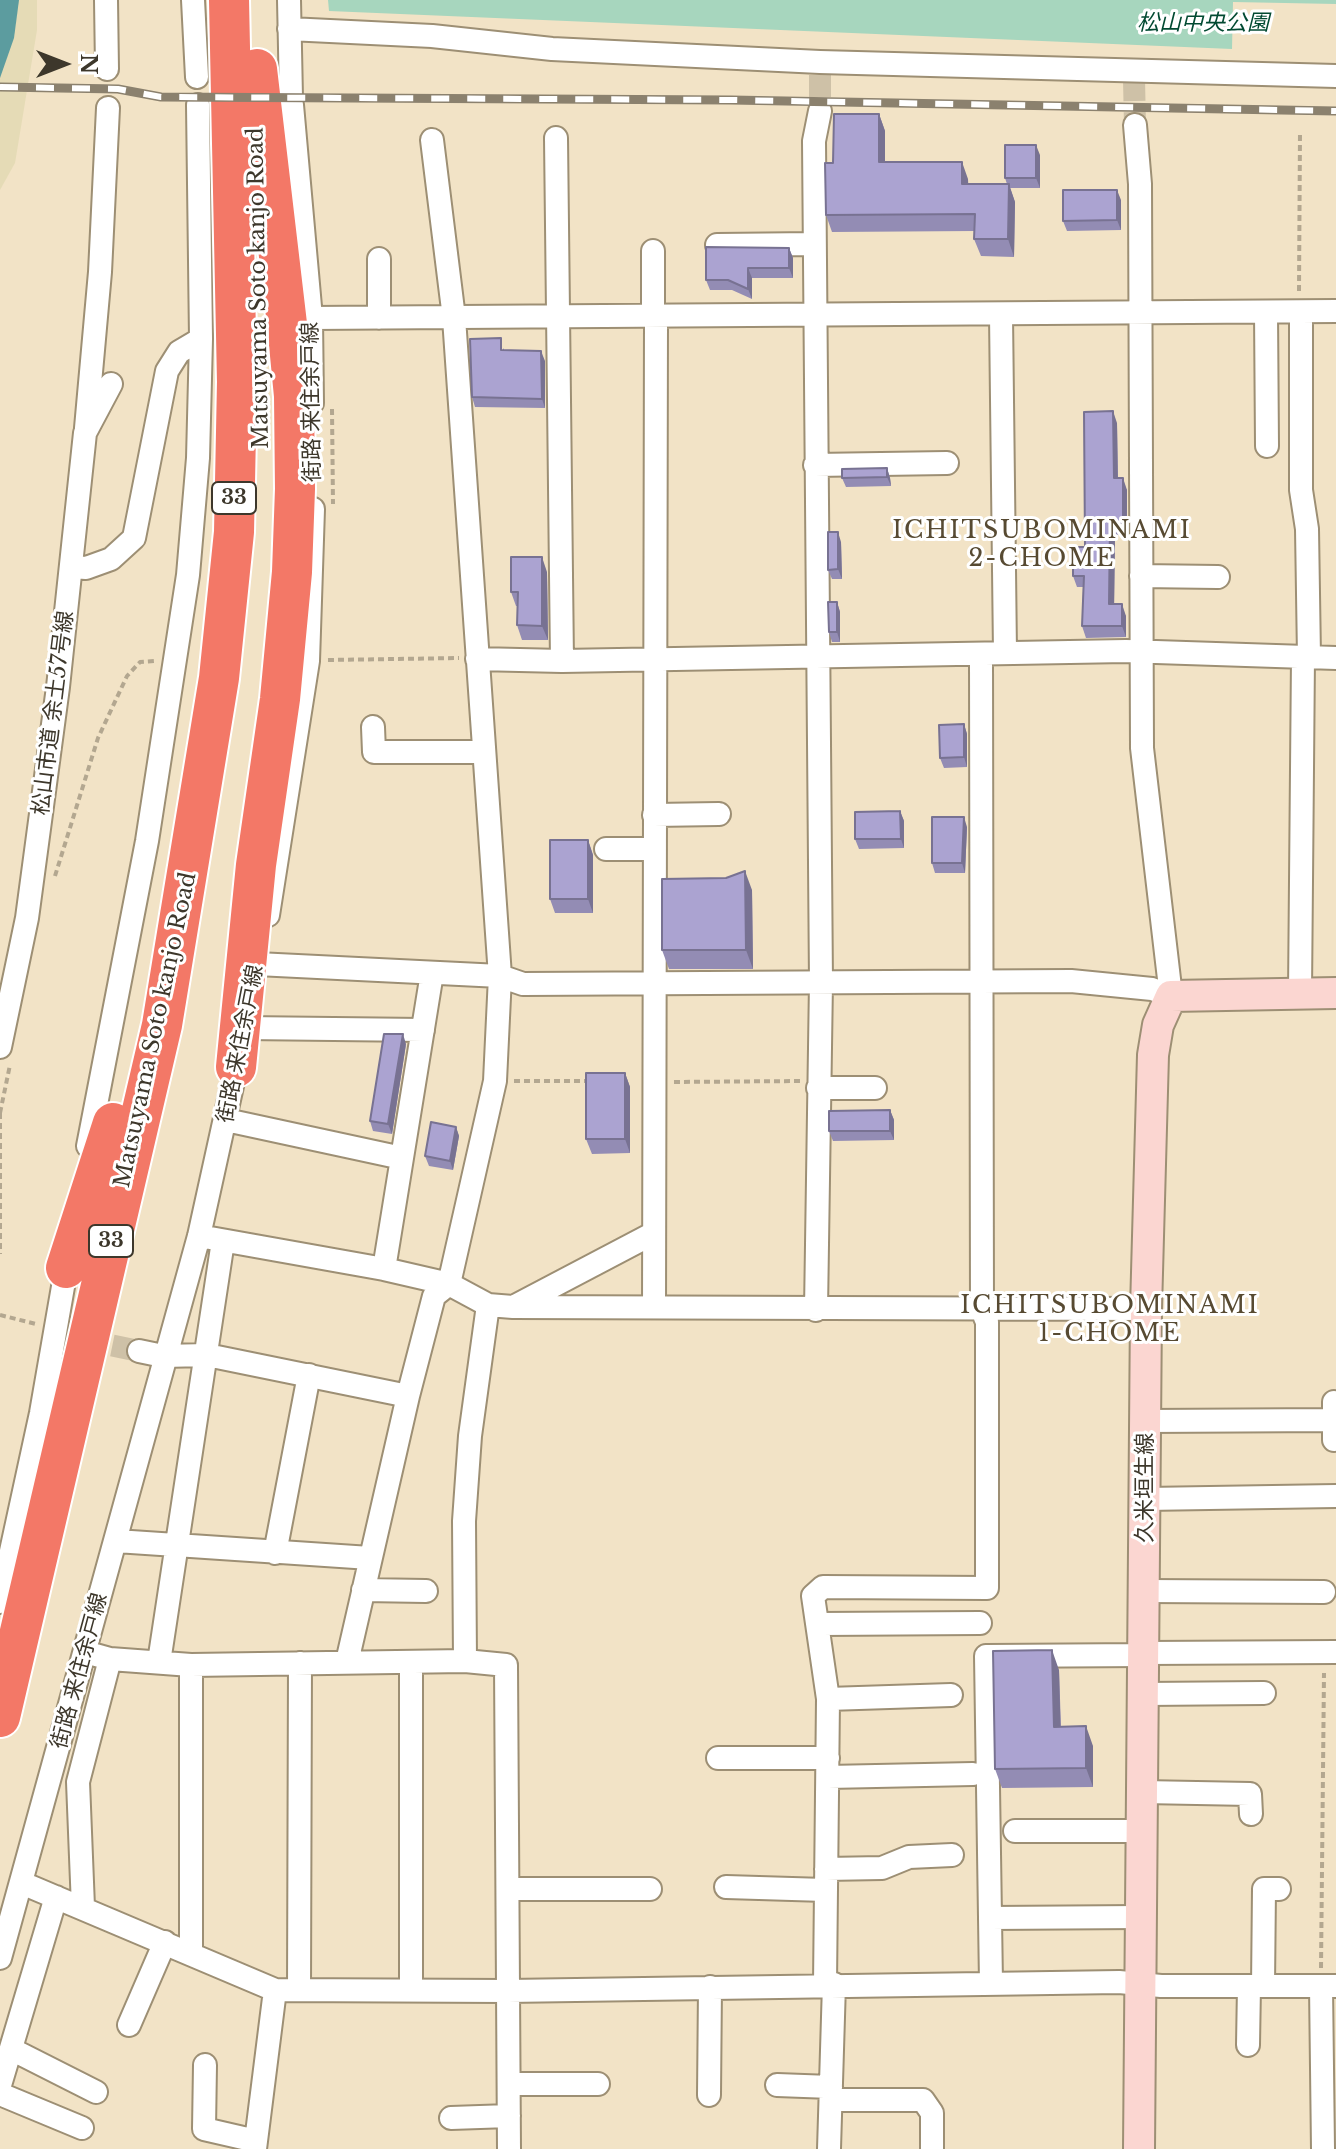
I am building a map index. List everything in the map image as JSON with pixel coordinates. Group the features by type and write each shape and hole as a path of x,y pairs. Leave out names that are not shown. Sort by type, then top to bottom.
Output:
{"highway":[{"name":"Matsuyama Soto kanjo Road","path":"0,1717 162,1025 207,763 234,532 235,233 229,0"},
{"name":"Matsuyama Soto kanjo Road","path":"207,763 252,583 261,515 257,69 252,0"},
{"path":"236,1067 254,879 280,699 292,572 295,489 290,353 257,69"},
{"path":"66,1268 119,1102 153,946 200,667 219,533 235,233"}],"main road":[{"path":"1171,996 1336,993"},
{"name":"久米垣生線","path":"1139,2149 1146,1309 1153,1055 1158,1025 1171,996"}],"street":[{"path":"106,0 107,69"},
{"path":"193,0 197,77"},
{"name":"街路 来住余戸線","path":"0,1958 116,1541 163,1356 199,1236 278,868 308,661 313,569 311,318 292,101 289,0"},
{"path":"289,29 432,36 552,49 820,68 1336,76"},
{"path":"0,1602 26,1487 49,1330 66,1268 147,841 188,575 198,458 201,339 198,105"},
{"path":"85,433 100,272 108,108"},
{"path":"816,1310 821,982 814,141 820,111"},
{"path":"257,964 500,976 523,984 1071,981 1152,989 1171,996 1142,748 1140,184 1135,125"},
{"path":"556,138 562,661"},
{"path":"347,1662 408,1396 434,1296 449,1284 495,1081 500,976 454,318 432,140"},
{"path":"717,245 814,244"},
{"path":"653,251 654,849 662,884 653,983 654,1306"},
{"path":"379,259 379,318"},
{"path":"311,318 1336,311"},
{"path":"1266,312 1267,446"},
{"path":"1300,312 1301,490 1307,529 1300,993"},
{"path":"1001,315 1005,653"},
{"path":"72,567 86,568 111,559 134,538 167,371 179,352 201,339"},
{"name":"松山市道 余土57号線","path":"0,1047 27,918 72,567 85,433 111,384"},
{"path":"815,465 947,463"},
{"path":"1141,576 1218,577"},
{"path":"477,659 562,661 1005,653 1336,658"},
{"path":"829,2149 830,1984 826,1880 828,1699 820,1624 813,1596 823,1587 987,1588 987,1322 982,1310 981,654"},
{"path":"373,727 374,752 484,752"},
{"path":"654,815 719,814"},
{"path":"606,849 654,849"},
{"path":"384,1269 432,973"},
{"path":"244,1028 423,1030"},
{"path":"818,1088 875,1088"},
{"path":"226,1120 402,1158"},
{"path":"513,1307 654,1233"},
{"path":"199,1236 384,1269 449,1284 488,1305 513,1307 1146,1309"},
{"path":"159,1662 223,1241"},
{"path":"465,1661 464,1521 470,1436 488,1305"},
{"path":"139,1351 163,1356 207,1355 408,1396"},
{"path":"275,1553 309,1375"},
{"path":"1146,1421 1334,1421"},
{"path":"1146,1499 1245,1487 1336,1496"},
{"path":"116,1541 370,1558"},
{"path":"363,1590 426,1591"},
{"path":"1146,1591 1324,1592"},
{"path":"820,1624 980,1623"},
{"path":"85,1652 110,1659 191,1665 465,1661 506,1665 509,2149"},
{"path":"991,1983 986,1656 1330,1652"},
{"path":"83,1907 78,1782 110,1659"},
{"path":"411,1662 411,1990"},
{"path":"299,1990 300,1663"},
{"path":"191,1665 191,1952"},
{"path":"1145,1694 1264,1693"},
{"path":"828,1699 951,1697"},
{"path":"718,1758 828,1768 973,1774"},
{"path":"1143,1792 1250,1794 1251,1814"},
{"path":"1015,1831 1142,1831"},
{"path":"726,1887 826,1880 882,1868 909,1857 952,1855"},
{"path":"22,1883 275,1990 508,1991 991,1983 1328,1986 1323,2149"},
{"path":"508,1889 650,1889"},
{"path":"1248,2045 1264,1889 1279,1889"},
{"path":"0,2085 56,1897"},
{"path":"990,1918 1141,1917"},
{"path":"129,2025 165,1942"},
{"path":"709,2095 710,1987"},
{"path":"205,2065 204,2129 255,2145 275,1990"},
{"path":"11,2049 96,2092"},
{"path":"509,2084 598,2084"},
{"path":"777,2085 831,2094 923,2100 932,2113 932,2149"},
{"path":"0,2094 81,2130"},
{"path":"451,2118 509,2116"}],"path":[{"path":"1300,133 1300,312"},
{"path":"308,661 477,659"},
{"path":"51,888 98,738 127,676 140,662 161,661"},
{"path":"0,1113 0,1254"},
{"path":"0,1315 49,1330"},
{"path":"1328,1986 1330,1652"}],"green space":[{"name":"松山中央公園","path":"328,0 1336,0 1336,4 1233,2 1232,49 329,11"}],"sand":[{"path":"0,0 37,0 37,30 15,163 0,190"}],"water":[{"path":"0,0 19,0 14,38 0,78"}],"building":[{"path":"834,114 879,114 879,162 962,162 962,184 1009,184 1008,239 974,239 975,214 826,215 825,163 833,163"},
{"path":"1005,145 1036,145 1036,178 1005,178"},
{"path":"1063,190 1117,190 1117,220 1063,221"},
{"path":"706,247 789,248 789,268 748,268 748,289 728,280 706,280"},
{"path":"501,338 501,350 541,351 542,399 472,397 470,339"},
{"path":"1113,411 1114,478 1123,478 1123,524 1110,524 1109,604 1122,604 1122,626 1082,626 1084,576 1073,576 1073,547 1085,547 1084,412"},
{"path":"887,468 887,477 842,478 842,469"},
{"path":"828,532 838,532 838,569 828,570"},
{"path":"511,557 542,557 542,626 517,625 518,592 511,592"},
{"path":"828,602 837,602 837,632 829,632"},
{"path":"964,724 964,757 940,758 939,725"},
{"path":"900,811 901,839 855,839 855,812"},
{"path":"932,817 964,817 962,863 932,863"},
{"path":"550,840 588,840 588,899 550,899"},
{"path":"745,871 746,950 662,950 662,879 726,878"},
{"path":"384,1034 403,1034 388,1124 370,1121"},
{"path":"586,1073 625,1073 625,1139 586,1139"},
{"path":"890,1110 890,1131 829,1131 829,1111"},
{"path":"431,1122 456,1127 450,1161 425,1156"},
{"path":"1052,1650 1054,1727 1086,1726 1086,1768 995,1769 993,1651"}],"tunnel":[{"path":"820,75 820,111"},
{"path":"1134,79 1135,125"},
{"path":"80,1339 139,1351"}],"railway":[{"path":"0,87 118,89 161,97 731,100 1336,111"}],"district":[{"name":"ICHITSUBOMINAMI 2-CHOME","path":"1042,545"},
{"name":"ICHITSUBOMINAMI 1-CHOME","path":"1110,1320"}]}
